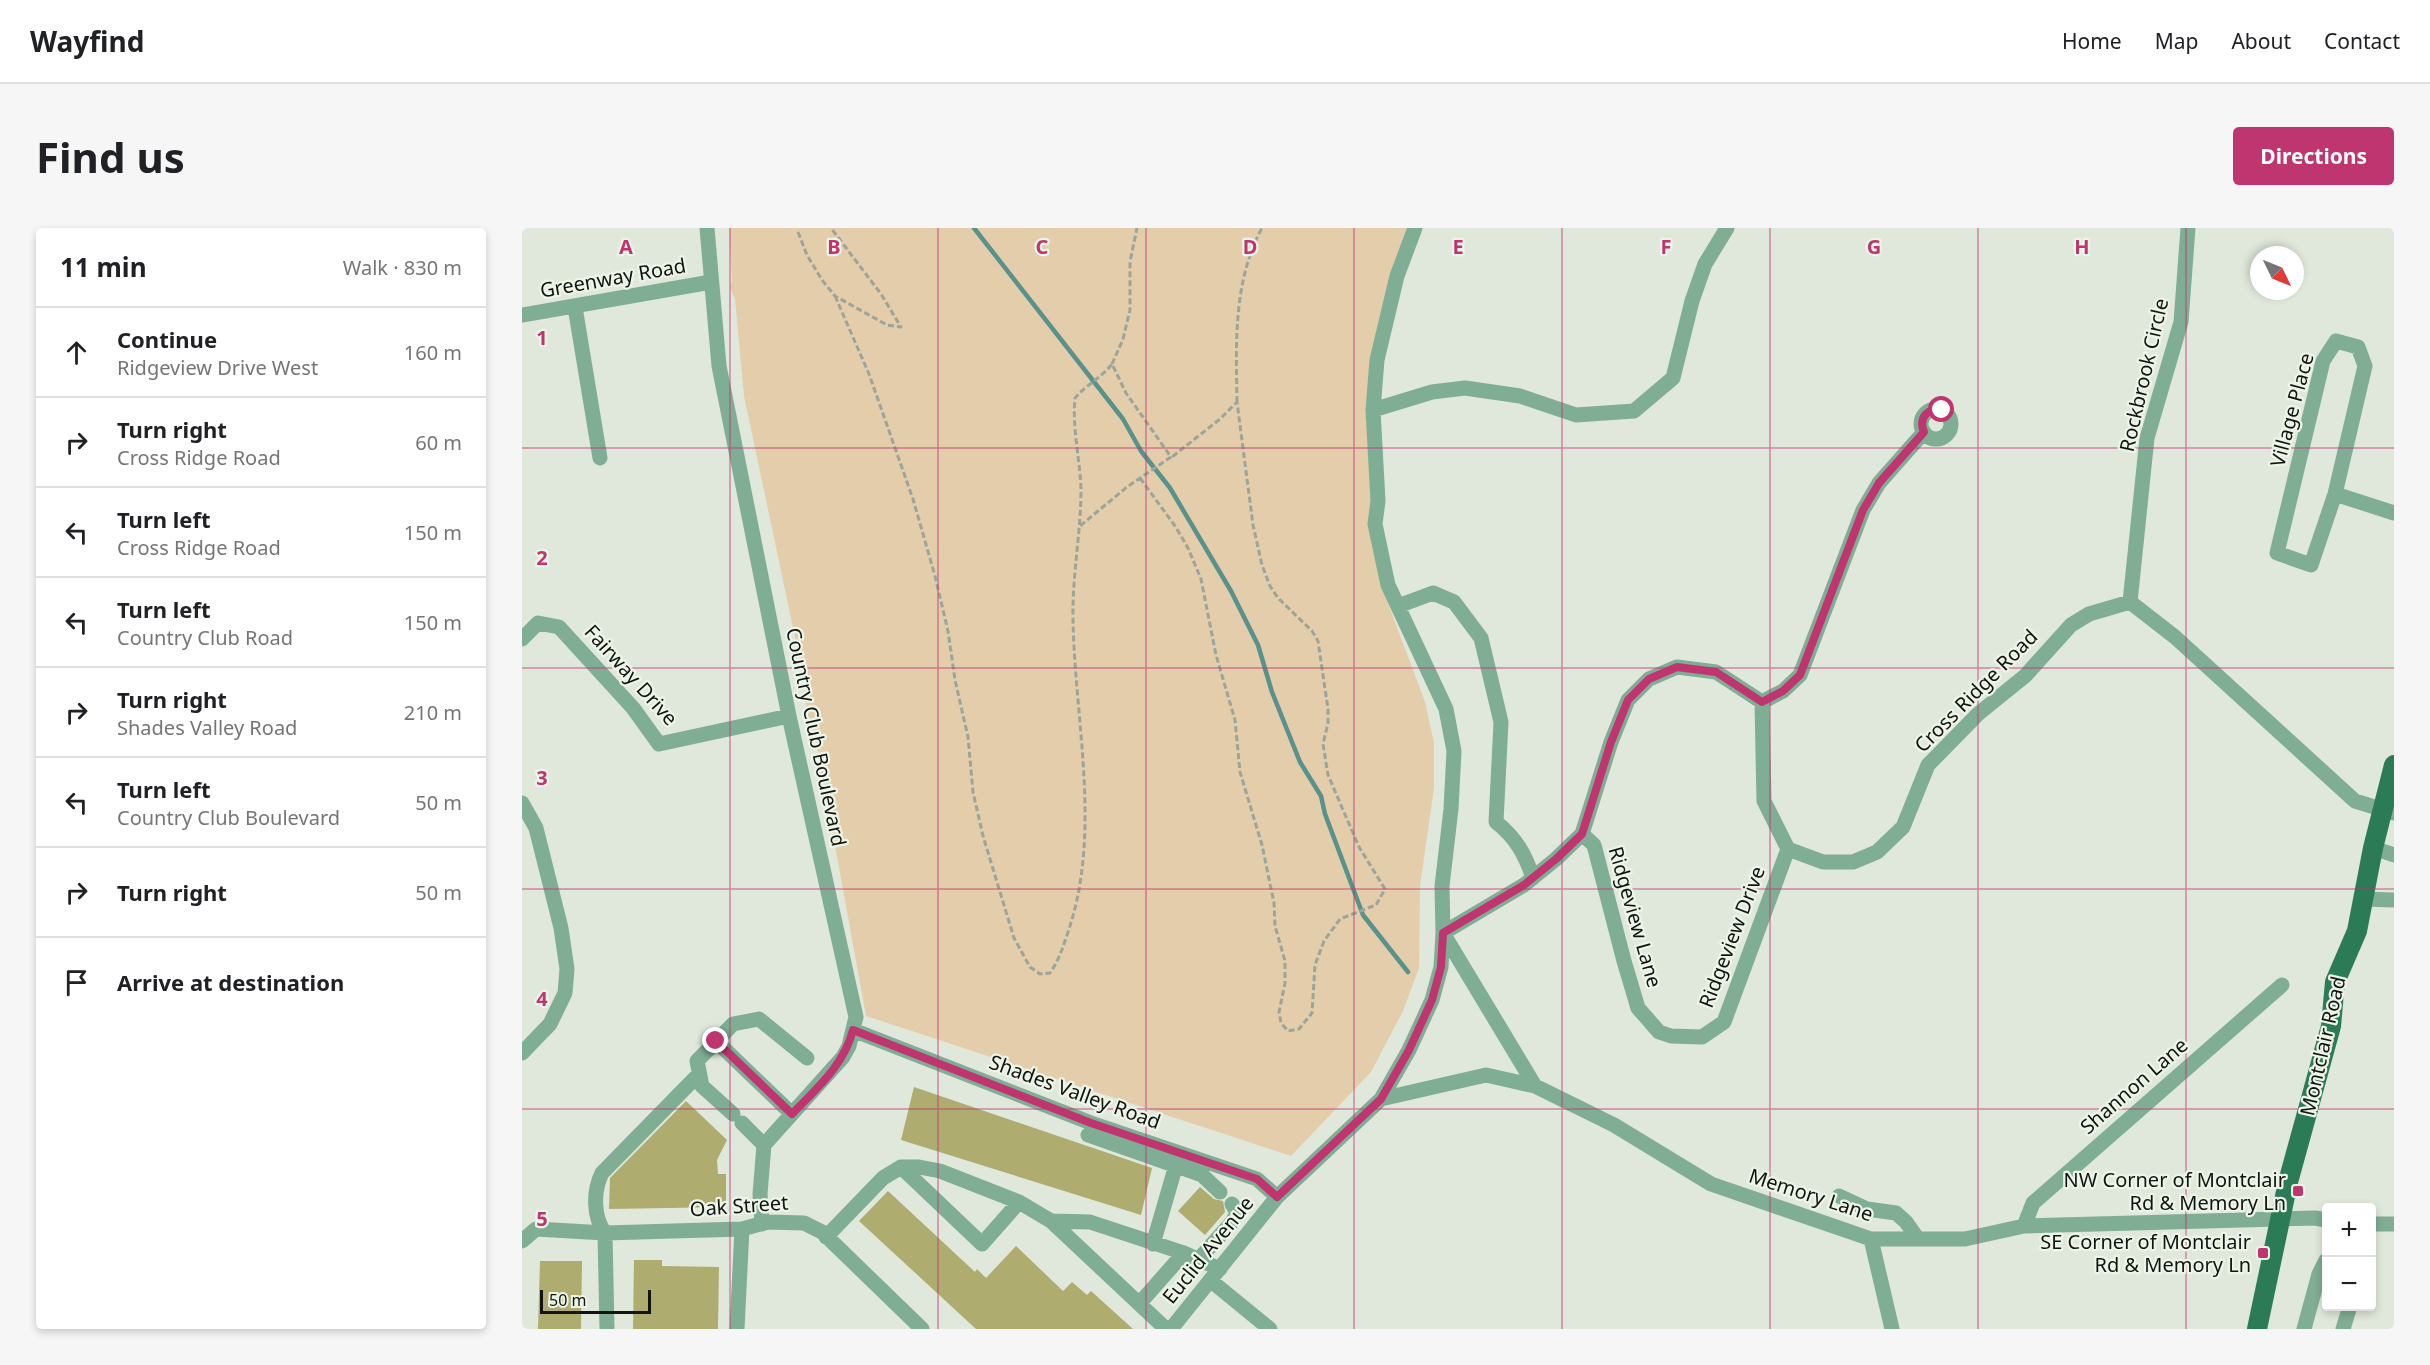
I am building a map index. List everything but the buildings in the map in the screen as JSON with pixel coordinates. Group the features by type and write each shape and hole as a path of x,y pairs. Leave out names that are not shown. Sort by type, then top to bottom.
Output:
{"main road":[{"name":"Montclair Road","path":"2256,1329 2279,1220 2331,1026 2335,982 2357,932 2373,848 2388,812 2394,765"}],"street":[{"name":"Country Club Boulevard","path":"707,228 719,366 789,716 856,1017 843,1057 825,1080 764,1145"},
{"path":"1381,1099 1409,1050 1432,1000 1441,967 1442,886 1451,809 1454,751 1446,709 1388,585 1375,524 1378,501 1373,410 1377,360 1397,276 1415,228"},
{"path":"1373,410 1432,392 1466,388 1520,396 1576,415 1634,411 1673,378 1692,300 1705,264 1727,228"},
{"name":"Rockbrook Circle","path":"2130,602 2147,438 2181,322 2188,228"},
{"name":"Greenway Road","path":"522,315 711,282"},
{"path":"575,307 600,458"},
{"name":"Village Place","path":"2336,341 2358,347 2365,366 2335,494 2311,565 2277,553 2323,361 2336,341"},
{"path":"1762,702 1783,691 1800,675 1863,510 1879,483 1924,432"},
{"path":"2335,494 2394,513"},
{"path":"1398,606 1433,593 1454,602 1480,638 1501,722 1496,822 1509,832 1524,853 1533,878"},
{"path":"2130,602 2175,637 2355,801 2388,812"},
{"name":"Cross Ridge Road","path":"1788,849 1823,862 1852,862 1877,852 1903,826 1928,765 1978,714 2025,676 2071,625 2089,614 2130,602"},
{"name":"Fairway Drive","path":"522,639 538,623 559,627 633,708 659,744 789,716"},
{"path":"1443,933 1533,878 1582,834 1611,742 1628,700 1649,679 1677,667 1716,672 1762,702"},
{"path":"1762,702 1764,801 1788,849"},
{"path":"522,803 537,828 561,928 567,969 565,993 550,1024 522,1053"},
{"name":"Ridgeview Lane","path":"1582,834 1594,845 1638,1008 1659,1032 1671,1036"},
{"path":"2373,848 2394,855"},
{"name":"Ridgeview Drive","path":"1671,1036 1702,1037 1724,1022 1788,849"},
{"path":"2363,899 2394,900"},
{"path":"1443,933 1535,1086"},
{"name":"Shannon Lane","path":"2024,1226 2032,1203 2282,985"},
{"path":"762,1224 760,1194 764,1145 702,1086 697,1061 733,1024 759,1019 807,1058"},
{"name":"Shades Valley Road","path":"853,1030 1088,1134 1257,1179 1277,1197"},
{"path":"716,1041 792,1114"},
{"path":"607,1329 605,1233 597,1217 597,1183 602,1173 699,1074"},
{"name":"Memory Lane","path":"1381,1099 1486,1074 1535,1086 1614,1125 1711,1184 1871,1239 1965,1239 2024,1226 2322,1219"},
{"name":"Euclid Avenue","path":"1171,1329 1277,1197 1381,1099"},
{"path":"1088,1134 1202,1175 1220,1192"},
{"path":"1153,1244 1176,1165"},
{"path":"901,1167 982,1244 1019,1202"},
{"path":"826,1237 883,1178 901,1167 919,1167 940,1171 1019,1202 1051,1221 1166,1329"},
{"path":"1839,1196 1867,1209 1896,1213 1906,1222 1918,1239"},
{"path":"1199,1259 1233,1221 1237,1212 1232,1204"},
{"path":"1051,1221 1090,1222 1199,1259 1270,1329"},
{"name":"Oak Street","path":"522,1241 536,1229 605,1233 742,1229 762,1224 804,1223 826,1237 922,1329"},
{"path":"2376,1227 2394,1224"},
{"path":"736,1329 742,1229"},
{"path":"1871,1239 1892,1329"},
{"path":"1139,1304 1184,1253"},
{"path":"2304,1329 2322,1268"},
{"path":"2343,1329 2348,1311"}],"path":[{"path":"831,228 881,294 901,327 887,325 835,296"},
{"path":"798,232 807,255 835,296 865,363 913,499 948,631 968,737 973,792 982,836 1014,938 1030,967 1040,974 1050,973 1059,960 1076,914 1080,893 1085,820 1073,618 1081,488 1075,398 1083,389 1103,375 1112,364 1123,339 1130,310 1130,262 1137,228"},
{"path":"1142,477 1188,548 1202,579 1216,655 1235,720 1240,772 1262,845 1274,903 1275,926 1285,961 1285,983 1279,1012 1281,1023 1288,1031 1299,1029 1312,1013 1315,965 1332,928 1340,919 1376,904 1385,889 1359,847 1326,767 1323,744 1328,723 1328,709 1318,641 1312,631 1278,598 1270,586 1252,525 1237,402 1236,329 1238,304 1245,275 1262,228"},
{"path":"1112,364 1126,393 1172,457"},
{"path":"1080,526 1142,477 1172,457 1220,419 1237,402"}],"shaded area":[{"path":"729,228 1408,228 1371,359 1382,587 1425,702 1434,743 1434,788 1420,886 1419,968 1403,1011 1371,1072 1291,1156 866,1016 816,741 806,715 806,689 744,396 735,299 730,287 732,280"}],"waterway":[{"path":"974,228 1123,419 1141,451 1170,488 1231,591 1258,645 1272,692 1300,762 1321,796 1325,814 1363,915 1408,972"}],"place":[{"name":"NW Corner of Montclair Rd & Memory Ln","path":"2298,1191"},
{"name":"SE Corner of Montclair Rd & Memory Ln","path":"2263,1253"}],"route":[{"path":"716,1041 792,1114 825,1080 843,1057 849,1046 853,1030 1091,1123 1257,1179 1277,1197 1381,1099 1409,1050 1432,1000 1441,967 1443,933 1524,885 1582,834 1611,742 1628,700 1649,679 1677,667 1716,672 1762,702 1783,691 1800,675 1863,510 1879,483 1924,432 1922,423 1925,414 1933,409 1942,410"}]}
